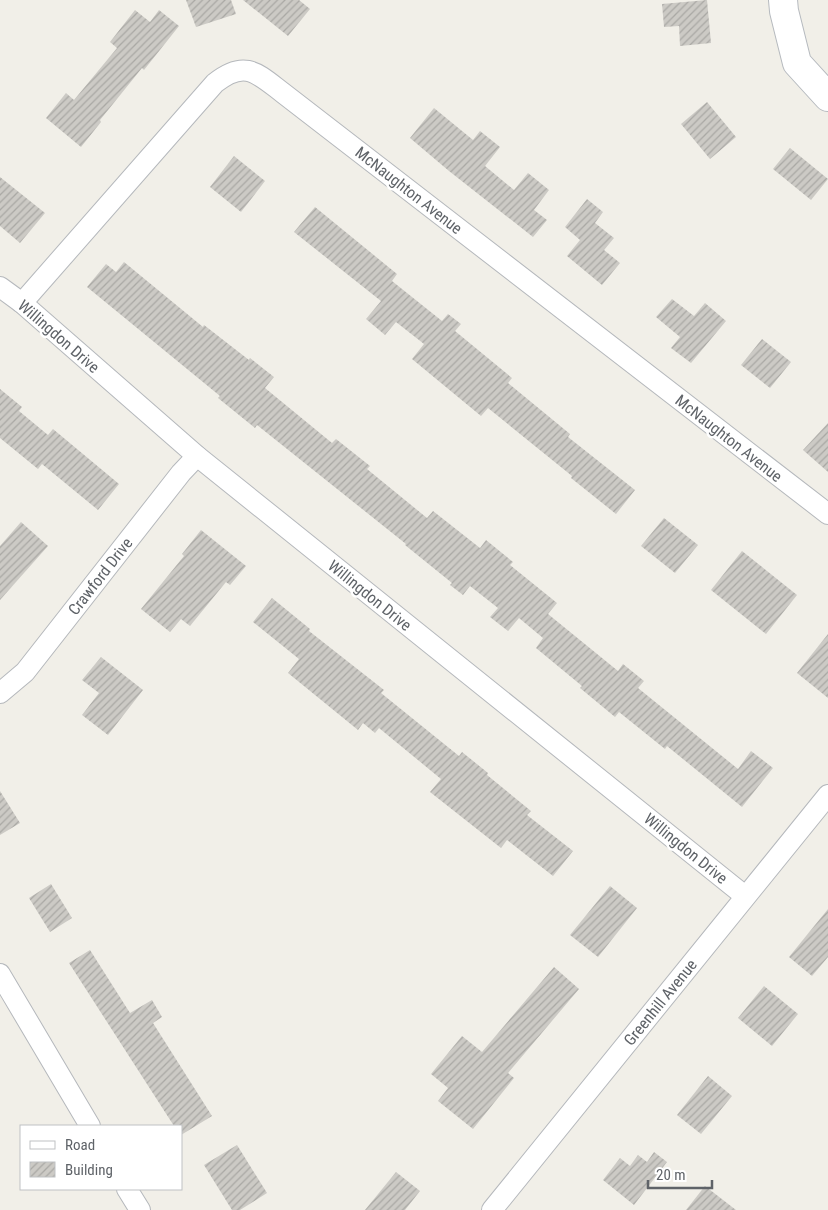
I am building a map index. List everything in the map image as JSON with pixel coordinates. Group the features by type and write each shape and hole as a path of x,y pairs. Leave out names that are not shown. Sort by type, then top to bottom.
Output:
{"street":[{"path":"783,0 797,63 828,96"},
{"name":"McNaughton Avenue","path":"22,303 215,82 235,70 246,70 258,74 283,93 828,514"},
{"name":"Willingdon Drive","path":"0,287 22,303 197,456 745,896"},
{"name":"Crawford Drive","path":"0,693 25,672 181,473 197,456"},
{"name":"Greenhill Avenue","path":"492,1210 828,795"},
{"path":"0,974 89,1125"},
{"path":"128,1190 140,1210"}],"building":[{"path":"186,0 231,0 236,14 196,27"},
{"path":"243,0 299,0 310,9 288,36"},
{"path":"707,0 711,43 680,46 679,26 664,27 662,4"},
{"path":"135,10 150,22 159,10 179,26 144,70 142,68 81,147 46,118 66,93 74,100 117,48 110,42"},
{"path":"707,102 736,137 710,159 681,124"},
{"path":"434,108 473,140 480,131 500,147 485,166 514,190 528,173 549,190 534,210 547,220 533,237 410,138"},
{"path":"790,148 828,179 811,200 773,169"},
{"path":"234,156 265,181 241,212 210,187"},
{"path":"0,177 45,213 20,243 0,226"},
{"path":"587,199 603,212 595,223 614,238 604,250 620,263 602,285 567,256 580,240 565,227"},
{"path":"315,207 397,274 392,281 442,321 448,314 461,324 455,331 512,378 508,383 570,434 568,437 635,490 616,514 488,408 481,416 412,359 424,344 396,322 385,335 366,319 381,301 294,232"},
{"path":"124,262 203,327 204,325 274,377 265,388 332,443 336,439 370,466 367,469 427,518 433,511 480,548 486,540 513,562 510,565 557,603 548,614 618,671 623,664 644,681 638,688 738,769 751,751 773,768 742,807 667,746 665,749 619,712 615,717 580,688 582,686 536,648 543,638 519,618 508,631 490,617 498,608 470,586 463,595 450,585 452,583 406,544 257,425 255,428 218,398 220,396 87,287 106,264 116,272"},
{"path":"672,299 694,316 705,303 726,321 691,363 671,348 680,337 656,317"},
{"path":"762,339 791,362 770,388 741,365"},
{"path":"0,389 22,407 19,411 48,435 53,429 119,484 98,510 42,464 38,469 0,438"},
{"path":"828,423 828,472 803,450"},
{"path":"664,518 698,545 675,573 641,546"},
{"path":"21,522 48,546 0,600 0,546"},
{"path":"201,530 246,566 230,585 226,582 190,626 181,619 170,632 141,609 184,556 182,554"},
{"path":"742,551 797,595 766,634 711,590"},
{"path":"272,598 310,629 309,631 384,690 381,693 459,756 462,752 488,773 487,775 531,811 527,815 573,851 553,876 507,840 501,848 430,792 441,779 379,728 375,733 363,723 358,730 288,673 299,659 253,622"},
{"path":"828,634 828,698 797,673"},
{"path":"101,657 143,690 108,735 82,715 99,693 82,680"},
{"path":"0,791 20,823 0,835"},
{"path":"51,884 72,918 50,932 29,898"},
{"path":"610,886 637,908 598,957 570,935"},
{"path":"828,909 828,957 812,976 789,957"},
{"path":"90,950 130,1013 152,1000 162,1017 153,1023 212,1116 182,1134 182,1125 173,1125 69,963"},
{"path":"554,967 579,989 508,1073 514,1078 473,1129 438,1101 448,1088 431,1074 462,1036 482,1052"},
{"path":"764,986 798,1014 772,1046 738,1018"},
{"path":"708,1076 732,1096 701,1134 677,1115"},
{"path":"237,1145 267,1193 240,1210 232,1210 204,1165"},
{"path":"654,1152 667,1162 634,1205 603,1180 620,1158 630,1166 638,1155 647,1162"},
{"path":"396,1172 420,1191 405,1210 365,1210"},
{"path":"705,1186 736,1210 686,1210"}]}
